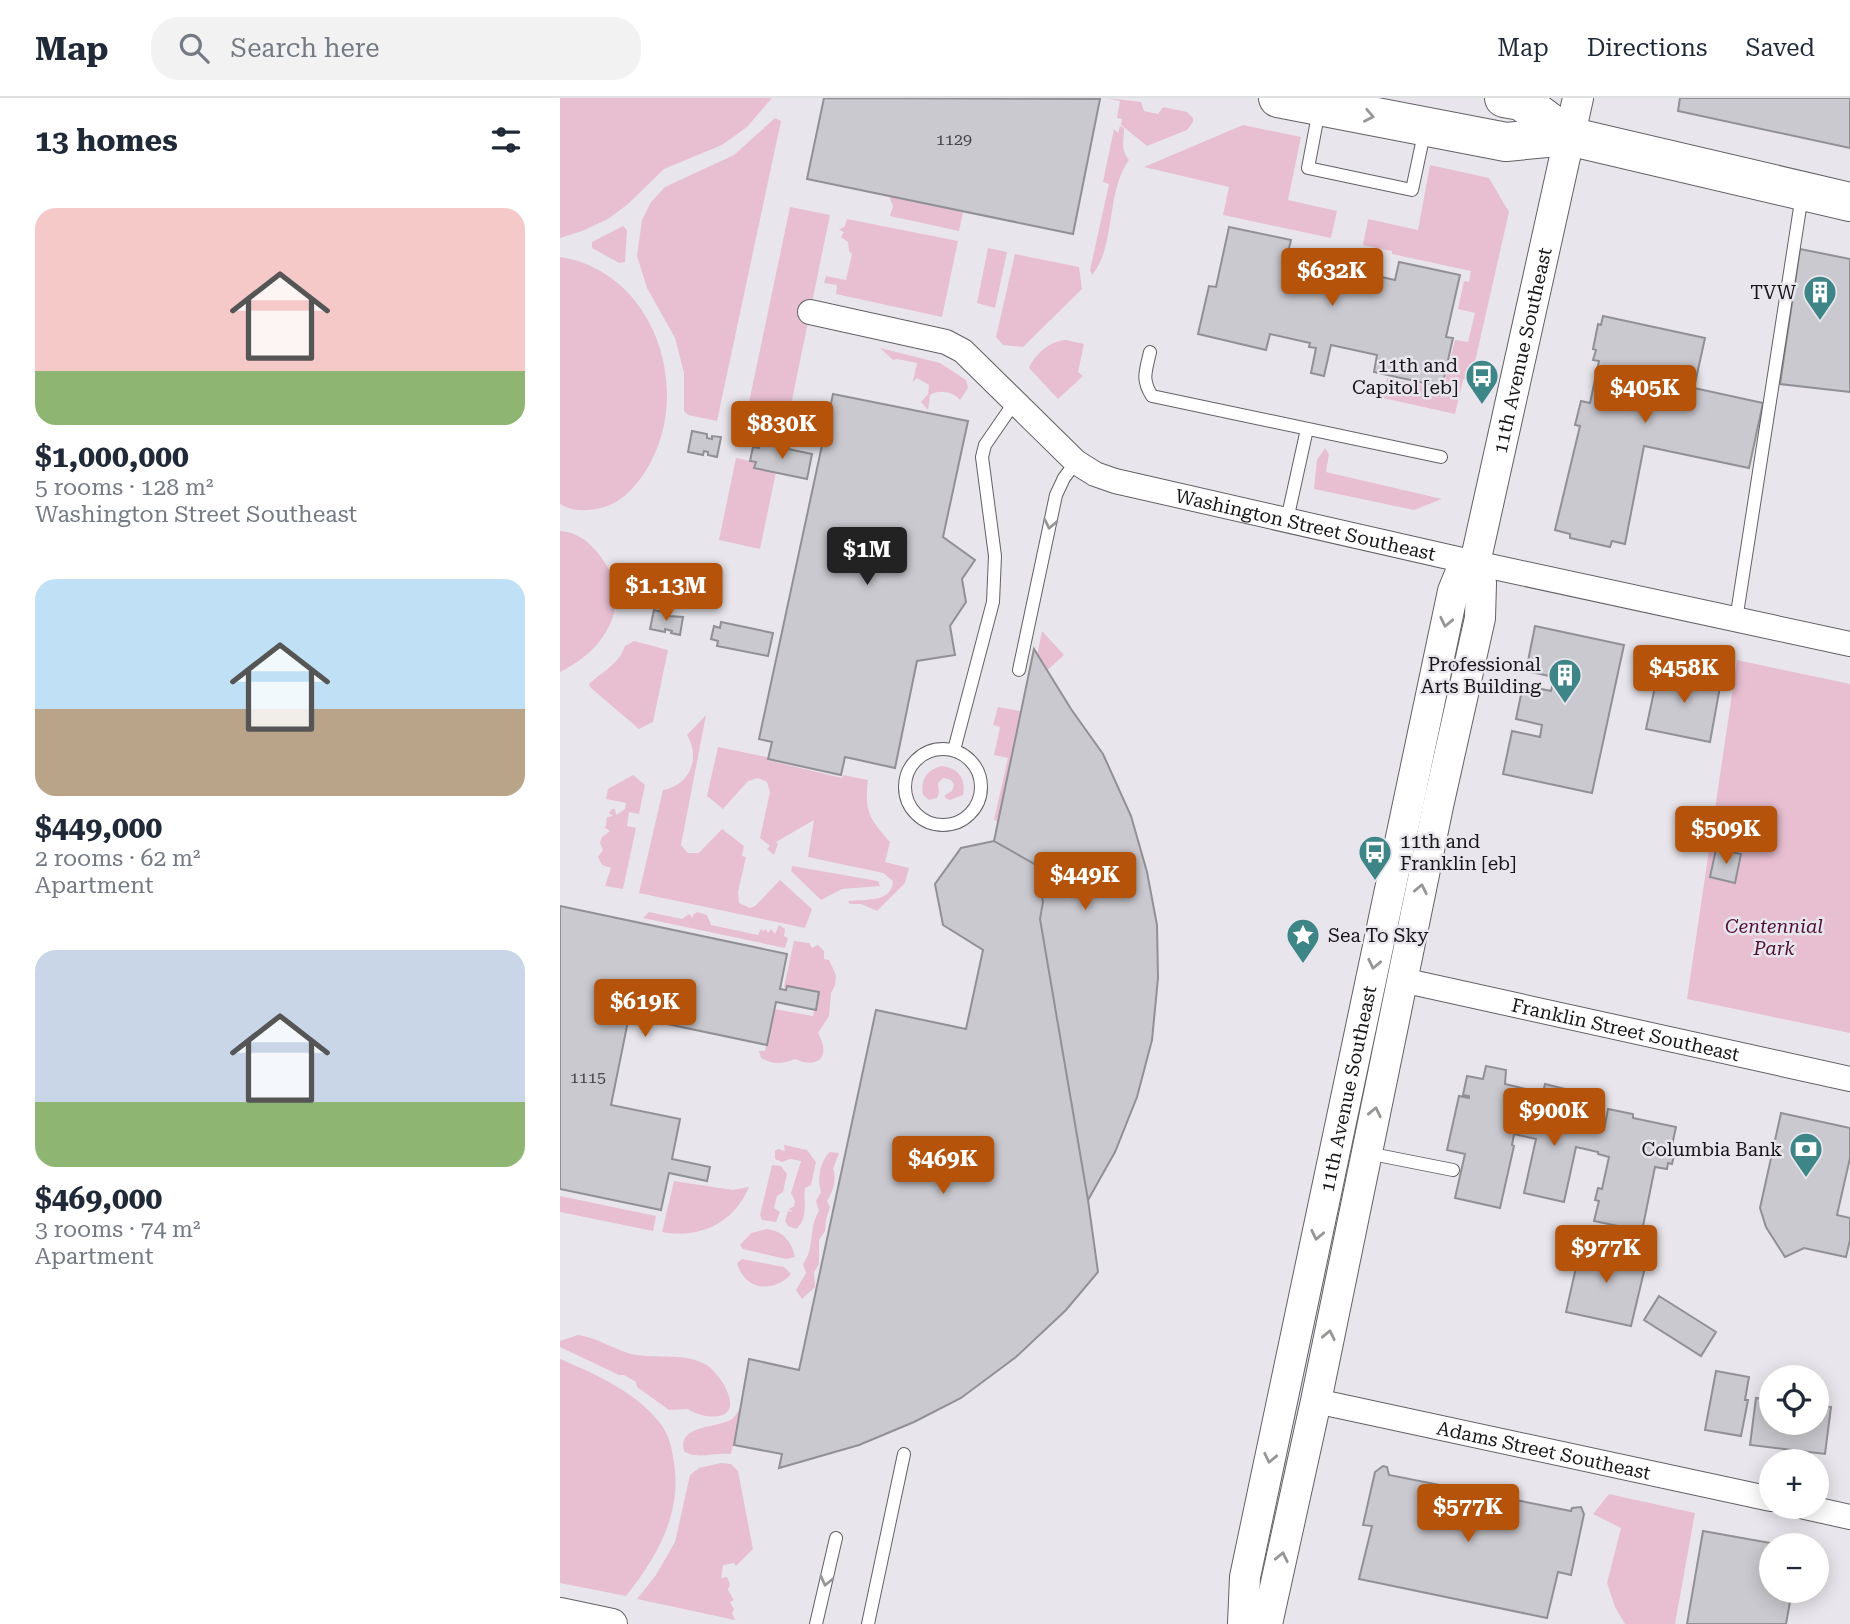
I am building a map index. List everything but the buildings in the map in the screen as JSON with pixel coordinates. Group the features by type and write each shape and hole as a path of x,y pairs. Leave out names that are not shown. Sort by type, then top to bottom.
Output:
{"main road":[{"path":"1278,98 1506,142 1568,136 1850,202"},
{"path":"1504,98 1521,101 1568,136"}],"street":[{"name":"11th Avenue Southeast","path":"1267,1624 1480,618 1480,583 1475,563 1578,98"},
{"name":"Washington Street Southeast","path":"810,312 946,342 963,351 1076,463 1115,481 1475,563 1850,644"},
{"name":"11th Avenue Southeast","path":"1244,1624 1245,1577 1453,591 1460,574 1475,563"},
{"name":"Franklin Street Southeast","path":"1402,980 1850,1079"},
{"name":"Adams Street Southeast","path":"1316,1401 1759,1496"},
{"path":"1829,1512 1850,1517"},
{"path":"1227,1624 1245,1577"},
{"path":"560,1613 606,1623"}],"lane":[{"path":"1320,106 1308,168 1412,190 1426,127"},
{"path":"1736,620 1802,191"},
{"path":"1150,352 1144,376 1145,386 1152,396 1441,457"},
{"path":"954,750 993,601 995,555 982,457 985,445 1014,403"},
{"path":"1287,520 1307,429"},
{"path":"1019,670 1056,495 1064,478 1076,463"},
{"path":"942,749 954,750 974,765 980,776 982,789 978,801 966,818 938,825 926,821 909,803 905,791 906,779 919,758 942,749"},
{"path":"1367,1153 1453,1171"},
{"path":"868,1624 904,1454"},
{"path":"816,1624 836,1538"}],"green space":[{"path":"560,98 772,98 747,127 722,145 664,169 628,204 608,219 560,238"},
{"path":"1107,98 1141,102 1144,111 1158,114 1163,107 1187,112 1193,122 1187,130 1147,146 1121,125 1122,119 1117,118 1120,101"},
{"path":"775,118 781,121 717,421 688,415 684,411 684,373 675,338 647,288 637,256 642,220 651,202 665,187 734,155"},
{"path":"1243,125 1301,137 1288,200 1337,211 1331,238 1223,215 1229,187 1144,167"},
{"path":"1120,126 1124,128 1123,148 1129,160 1117,187 1105,250 1092,275 1090,270 1109,184 1103,182 1114,129 1118,133"},
{"path":"1430,165 1489,178 1509,212 1472,375 1463,380 1455,414 1383,398 1387,378 1443,389 1455,340 1468,342 1475,313 1458,309 1464,281 1469,282 1471,271 1363,245 1368,219 1418,230"},
{"path":"889,196 963,212 959,231 890,216 893,206"},
{"path":"790,207 830,215 784,439 743,431"},
{"path":"847,219 958,241 942,317 836,294 837,285 824,283 826,276 846,280 852,254 848,242 841,237 844,232 839,230 845,226"},
{"path":"623,226 627,230 625,262 619,263 592,248 592,242"},
{"path":"988,248 1007,252 995,308 977,303"},
{"path":"1015,254 1079,267 1082,289 1023,347 1003,345 996,337"},
{"path":"560,257 594,267 621,286 643,311 658,341 666,374 666,408 660,441 645,472 618,501 591,510 573,509 560,504"},
{"path":"1066,340 1084,344 1078,372 1083,376 1058,399 1029,368 1044,349"},
{"path":"880,348 940,363 966,380 968,388 960,400 946,392 930,395 928,410 921,402 928,394 929,385 917,378 913,382 917,363 893,360"},
{"path":"1325,448 1329,454 1326,472 1442,499 1414,510 1314,489 1317,460"},
{"path":"736,458 756,462 755,467 776,472 760,549 719,540"},
{"path":"560,531 581,537 597,552 609,570 615,587 616,605 612,621 592,650 560,672"},
{"path":"1042,631 1064,655 1041,676 1033,676"},
{"path":"634,641 668,650 653,722 639,729 589,684 615,663 625,646"},
{"name":"Centennial Park","path":"1737,660 1850,684 1850,1033 1687,999"},
{"path":"998,707 1024,712 1001,822 994,820 1008,758 994,755 1000,727 993,725"},
{"path":"706,715 681,845 688,853 699,853 722,829 744,846 742,856 746,857 738,892 739,903 750,908 755,906 780,880 812,909 805,928 639,893 663,790 680,783 686,776 693,761 687,735"},
{"path":"718,747 767,757 767,760 842,778 843,775 868,780 867,800 870,814 890,842 885,862 909,868 905,883 877,911 861,904 850,904 848,901 883,896 888,893 893,881 883,873 808,857 814,820 776,842 778,844 774,855 767,849 770,846 760,838 770,792 767,782 758,778 748,781 723,809 707,796"},
{"path":"942,766 953,769 960,775 963,795 950,800 945,798 954,785 951,780 943,778 938,783 937,798 929,800 923,795 924,780 932,770"},
{"path":"633,775 645,785 639,814 629,812 627,826 636,828 623,889 605,886 611,868 602,865 598,857 603,850 600,843 602,837 610,831 604,827 607,817 613,816 609,813 612,809 615,809 616,815 625,809 626,803 606,799 608,789"},
{"path":"792,866 878,881 880,886 842,889 821,900 791,871"},
{"path":"649,912 682,919 689,914 693,918 697,912 707,915 711,925 758,935 761,929 766,929 768,933 771,929 775,934 779,925 785,929 784,936 788,938 785,948 643,918"},
{"path":"794,941 809,943 812,948 818,945 824,951 824,959 829,960 836,975 835,985 831,993 829,1016 818,1033 823,1048 820,1059 811,1063 795,1059 774,1063 761,1058 759,1051 765,1051 774,1009 813,1016 818,994 784,987"},
{"path":"784,1145 807,1150 816,1162 811,1185 805,1188 803,1220 796,1229 788,1226 785,1221 788,1211 793,1212 789,1209 794,1206 795,1201 791,1193 801,1161 790,1159 782,1162 775,1159 775,1151 785,1151"},
{"path":"830,1152 839,1153 833,1169 834,1185 827,1201 830,1207 825,1231 819,1240 819,1264 814,1272 815,1287 802,1299 796,1290 806,1273 803,1264 809,1252 819,1211 816,1201 821,1192 820,1170"},
{"path":"772,1165 781,1166 787,1174 783,1192 777,1196 774,1208 780,1212 776,1222 762,1220 760,1215"},
{"path":"674,1181 733,1190 749,1187 743,1200 725,1219 702,1230 676,1234 662,1232"},
{"path":"560,1196 656,1216 653,1231 560,1212"},
{"path":"767,1229 786,1238 795,1257 786,1259 743,1249 740,1245 751,1233"},
{"path":"742,1259 784,1267 791,1274 776,1285 752,1284 737,1263"},
{"path":"578,1335 628,1353 685,1358 703,1363 713,1370 726,1388 730,1400 728,1411 723,1415 711,1416 688,1409 669,1410 624,1375 560,1347 560,1341"},
{"path":"560,1359 602,1378 630,1395 663,1427 670,1444 676,1482 671,1517 648,1566 626,1596 560,1583"},
{"path":"739,1410 731,1454 700,1455 684,1451 683,1442 686,1436 732,1419"},
{"path":"721,1463 731,1464 738,1471 753,1549 736,1566 734,1563 723,1565 721,1578 727,1577 730,1584 728,1590 734,1600 730,1602 735,1620 637,1599 656,1575 675,1542 690,1475 699,1468"},
{"path":"1609,1494 1695,1513 1675,1624 1625,1624 1615,1607 1607,1583 1621,1528 1593,1514"}],"place":[{"name":"TVW","path":"1820,322"},
{"name":"11th and Capitol [eb]","path":"1482,406"},
{"name":"Professional Arts Building","path":"1565,705"},
{"name":"11th and Franklin [eb]","path":"1375,882"},
{"name":"Sea To Sky","path":"1303,965"},
{"name":"Columbia Bank","path":"1806,1179"}]}
